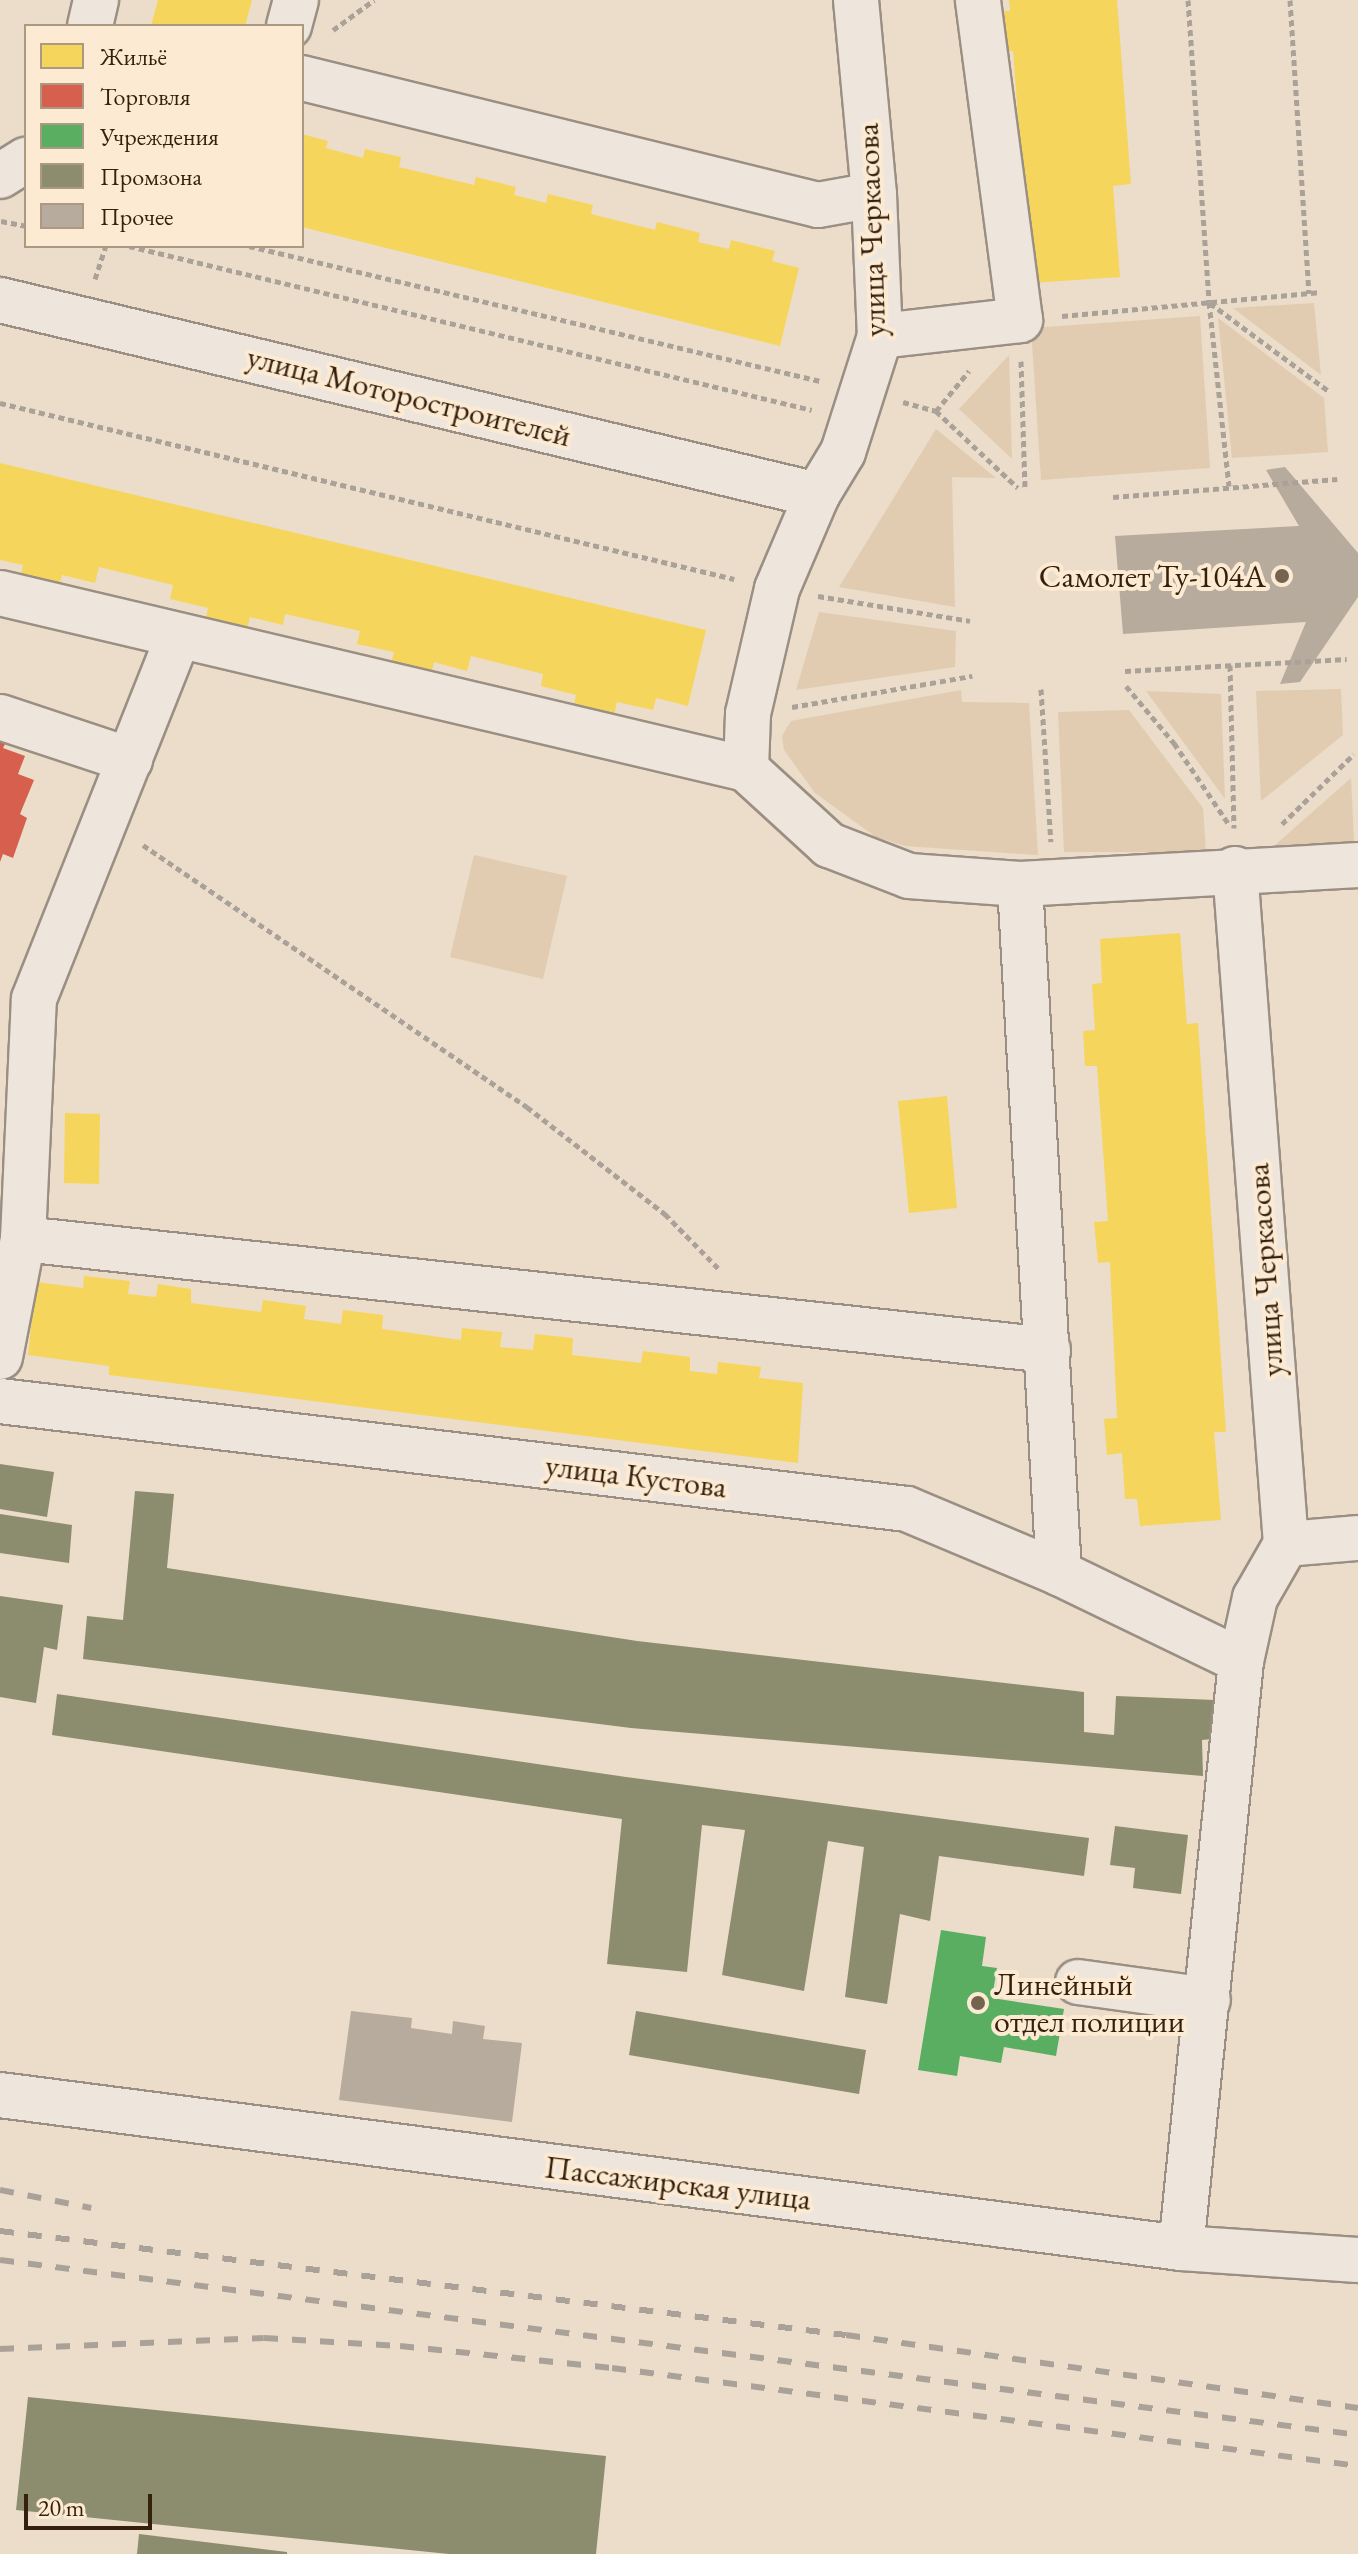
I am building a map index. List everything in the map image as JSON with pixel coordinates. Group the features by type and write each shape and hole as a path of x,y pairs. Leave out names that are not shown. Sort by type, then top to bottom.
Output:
{"street":[{"path":"90,24 96,0"},
{"path":"296,0 303,24"},
{"name":"улица Черкасова","path":"746,769 748,714 777,589 859,406 880,336 874,195 856,0"},
{"path":"880,336 1020,320 978,0"},
{"path":"304,78 818,205 874,195"},
{"path":"0,176 24,161"},
{"name":"улица Моторостроителей","path":"0,300 817,495"},
{"path":"0,593 178,638 746,769 829,845 909,876 1037,883 1235,869 1358,865"},
{"path":"0,1357 23,1239 34,999 178,638"},
{"path":"0,717 130,760"},
{"name":"улица Черкасова","path":"1235,869 1286,1544"},
{"path":"1037,883 1048,1350 1059,1573"},
{"path":"23,1239 1048,1350"},
{"name":"улица Кустова","path":"0,1401 907,1509 1059,1573 1241,1661"},
{"path":"1181,2248 1241,1661 1255,1598 1286,1544 1358,1538"},
{"path":"1078,1982 1208,2000"},
{"name":"Пассажирская улица","path":"0,2095 1181,2248 1358,2260"}],"path":[{"path":"305,33 374,0"},
{"path":"1188,0 1209,302 1229,486"},
{"path":"1290,0 1309,293"},
{"path":"0,221 24,226"},
{"path":"138,248 859,406 936,411 1022,488 1020,320"},
{"path":"257,248 859,406"},
{"path":"936,411 1020,320 1321,292"},
{"path":"1209,302 1330,392"},
{"path":"0,403 777,589 970,621"},
{"path":"1113,497 1337,479"},
{"path":"1125,671 1347,659"},
{"path":"1126,686 1174,743 1234,834 1230,665"},
{"path":"748,714 972,676"},
{"path":"1037,883 1041,689"},
{"path":"1235,869 1354,754"},
{"path":"106,819 527,1107 665,1214 767,1319"}],"shaded area":[{"path":"1314,303 1321,375 1233,308"},
{"path":"1200,316 1210,468 1041,480 1031,328"},
{"path":"1218,318 1324,398 1328,452 1232,458"},
{"path":"1009,355 1012,459 959,409"},
{"path":"936,429 996,478 952,477 955,607 839,587"},
{"path":"819,612 956,631 955,667 796,690"},
{"path":"1341,689 1343,735 1261,801 1256,691"},
{"path":"961,690 962,702 1029,703 1038,855 905,846 876,837 815,793 784,750 782,736 791,721"},
{"path":"1146,691 1221,694 1225,799"},
{"path":"1129,710 1203,808 1206,852 1064,852 1058,712"},
{"path":"1351,778 1354,841 1265,854"},
{"path":"474,855 567,876 543,979 450,957"}],"building: Жильё":[{"path":"158,0 252,0 246,24 152,24"},
{"path":"1009,0 1117,0 1131,184 1113,186 1120,277 1031,283 1005,131 1019,130 1013,51 994,52 991,12 1010,11"},
{"path":"304,135 328,141 326,148 363,158 365,149 401,157 399,167 474,185 476,177 516,187 514,195 546,203 548,194 593,205 591,214 655,230 657,222 700,233 698,242 729,249 731,240 775,251 772,261 799,268 780,346 304,227"},
{"path":"0,463 706,630 688,706 656,698 653,710 617,702 612,724 572,714 576,695 541,686 543,674 471,656 467,671 434,662 429,685 388,676 394,652 357,644 360,631 285,614 283,625 250,617 244,641 203,631 208,608 170,599 173,585 99,567 95,583 62,575 57,596 18,587 23,565 0,560"},
{"path":"1180,933 1187,1024 1198,1023 1226,1432 1214,1432 1221,1520 1140,1526 1137,1499 1125,1499 1122,1453 1107,1455 1104,1419 1117,1418 1110,1262 1098,1263 1094,1222 1108,1221 1097,1066 1085,1066 1083,1031 1095,1030 1092,984 1102,983 1100,939"},
{"path":"947,1096 957,1208 909,1213 898,1101"},
{"path":"65,1113 100,1114 99,1184 64,1183"},
{"path":"84,1276 130,1281 128,1294 156,1297 158,1284 191,1289 191,1303 261,1312 263,1300 306,1306 304,1319 341,1324 343,1310 383,1315 382,1329 461,1340 462,1328 502,1332 500,1347 533,1350 535,1334 573,1338 572,1355 641,1363 643,1351 690,1357 690,1371 717,1374 718,1362 761,1367 759,1378 803,1383 798,1463 109,1375 109,1366 28,1355 36,1282 83,1288"}],"building: Торговля":[{"path":"0,735 8,738 3,748 25,756 18,774 34,780 20,814 27,818 13,858 3,854 0,862"}],"building: Учреждения":[{"name":"Линейный отдел полиции","path":"941,1930 986,1937 982,1966 997,1968 992,1998 1064,2009 1056,2056 1004,2047 1001,2063 960,2056 957,2076 918,2070"}],"building: Промзона":[{"path":"0,1464 54,1472 47,1517 0,1509"},
{"path":"135,1491 174,1494 167,1568 637,1641 1084,1692 1084,1732 1114,1735 1116,1696 1215,1700 1213,1739 1202,1740 1203,1776 631,1728 83,1659 87,1616 123,1620"},
{"path":"0,1514 72,1525 69,1563 0,1553"},
{"path":"0,1596 63,1605 57,1650 44,1647 36,1703 0,1697"},
{"path":"57,1694 626,1777 1089,1838 1084,1876 939,1856 930,1921 900,1914 887,2004 845,1997 864,1847 828,1841 804,1991 722,1975 745,1830 702,1825 687,1972 607,1964 622,1819 52,1735"},
{"path":"1115,1826 1188,1835 1181,1894 1133,1888 1135,1868 1110,1865"},
{"path":"636,2011 866,2050 859,2094 629,2055"},
{"path":"28,2397 606,2456 596,2554 449,2554 16,2510"},
{"path":"139,2534 287,2552 287,2554 137,2554"}],"building: Прочее":[{"path":"1285,467 1358,553 1358,597 1300,682 1280,684 1306,622 1123,634 1115,536 1299,526 1266,470"},
{"path":"351,2011 412,2018 411,2028 452,2034 453,2021 485,2026 483,2039 522,2043 512,2122 339,2100"}],"railway":[{"path":"0,2190 91,2208"},
{"path":"0,2231 846,2335 1358,2408"},
{"path":"0,2260 1358,2435"},
{"path":"0,2349 264,2338 400,2346 612,2368 1358,2466"}],"place":[{"name":"Самолет Ту-104А","path":"1282,576"},
{"name":"Линейный отдел полиции","path":"978,2003"}]}
